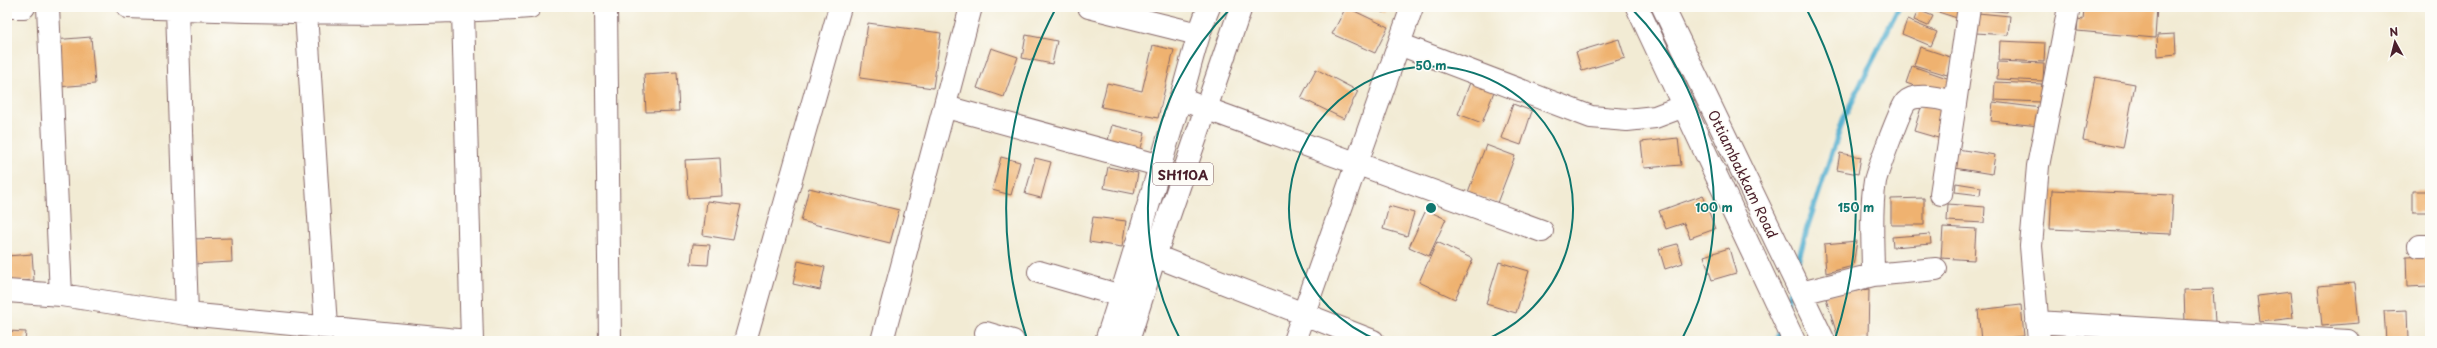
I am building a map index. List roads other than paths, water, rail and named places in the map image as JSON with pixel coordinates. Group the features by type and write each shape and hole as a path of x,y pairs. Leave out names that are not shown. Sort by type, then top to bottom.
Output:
{"street":[{"path":"7,8 24,7"},
{"path":"48,7 61,295"},
{"path":"128,7 306,13 463,12 530,7"},
{"path":"606,7 610,341"},
{"path":"744,341 840,7"},
{"path":"882,341 946,107 971,7"},
{"path":"1089,7 1198,34"},
{"name":"SH110A","path":"1106,341 1121,296 1158,165 1180,99 1198,34 1209,7"},
{"name":"SH110A","path":"1128,341 1155,256 1241,7"},
{"path":"1294,341 1412,7"},
{"name":"Ottiambakkam Road","path":"1637,7 1752,253 1794,339"},
{"name":"Ottiambakkam Road","path":"1663,7 1824,341"},
{"path":"1941,194 1969,7"},
{"path":"2069,7 2038,166 2031,246 2038,331 2348,341"},
{"path":"177,9 187,314"},
{"path":"463,12 472,341"},
{"path":"306,13 326,327"},
{"path":"1399,44 1591,117 1627,120 1654,117 1684,106"},
{"path":"1873,275 1872,223 1875,180 1906,102 1915,96 1949,100 1955,104"},
{"path":"1180,99 1542,232"},
{"path":"946,107 1158,165"},
{"path":"1155,256 1304,312 1374,341"},
{"path":"1800,290 1873,275 1936,269"},
{"path":"1039,272 1121,296"},
{"path":"7,290 61,295 300,333 326,327 468,341"},
{"path":"986,333 1013,341"}],"waterway":[{"path":"1796,268 1808,225 1843,120 1899,7"},
{"path":"1786,307 1791,288"},
{"path":"1777,341 1781,327"}]}
